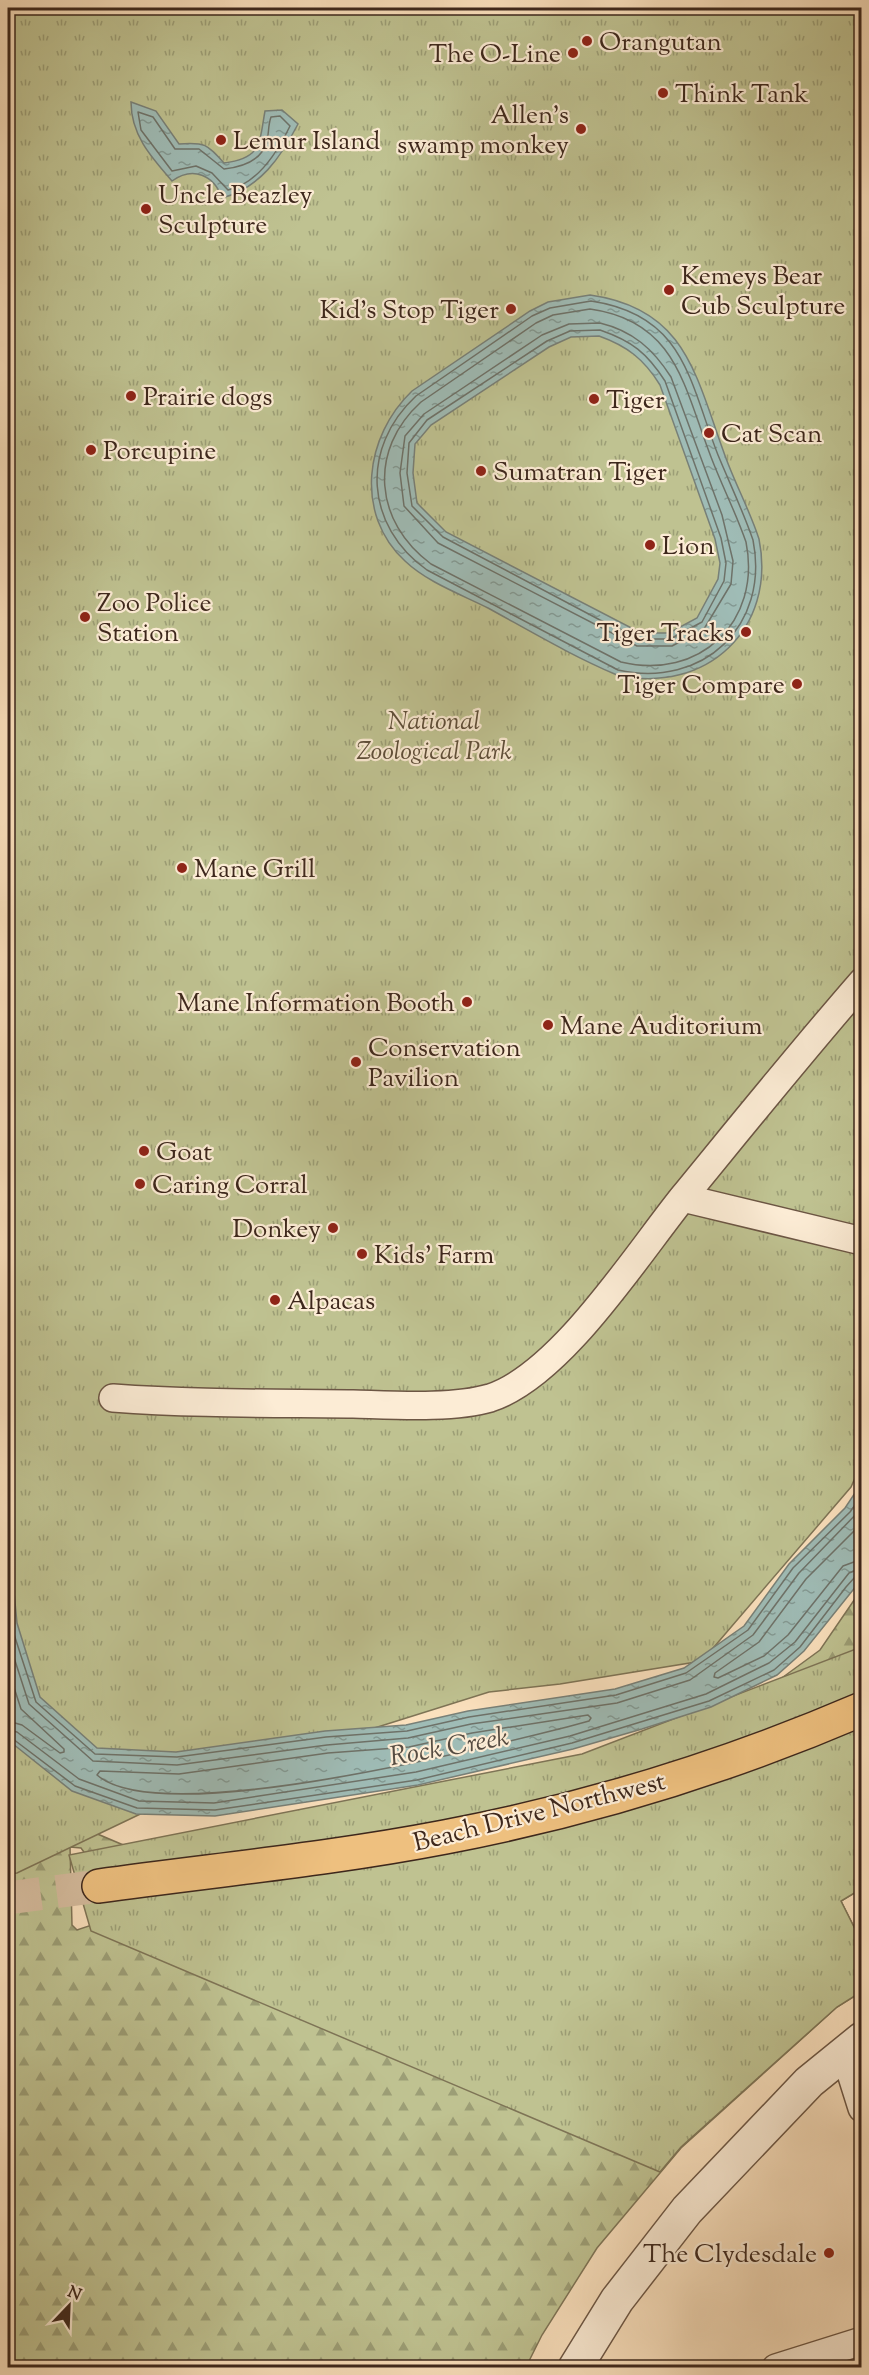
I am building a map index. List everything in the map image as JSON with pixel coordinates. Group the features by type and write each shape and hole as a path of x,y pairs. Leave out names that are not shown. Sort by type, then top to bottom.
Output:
{"main road":[{"name":"Beach Drive Northwest","path":"99,1886 410,1844 522,1821 685,1774 861,1709"}],"street":[{"path":"113,1398 201,1403 434,1405 490,1398 523,1380 578,1331 683,1198 861,982"},
{"path":"683,1198 861,1241"},
{"path":"853,2045 861,2108"},
{"path":"575,2367 617,2300 687,2210 741,2151 853,2045"},
{"path":"776,2367 861,2341"}],"green space":[{"name":"National Zoological Park","path":"8,8 862,8 862,1462 851,1487 702,1661 560,1684 489,1692 279,1758 155,1807 17,1873 8,1874"},
{"path":"861,1590 861,1651 779,1680 820,1650"},
{"path":"861,1647 861,1889 841,1901 861,1941 861,1992 837,2007 681,2147 660,2172 91,1931 69,1855 582,1754"},
{"path":"8,1784 74,1824 128,1847 89,1859 81,1848 70,1847 72,1925 77,1930 104,1921 861,1889 841,1901 861,1941 861,1992 837,2007 681,2148 597,2248 542,2335 526,2367 8,2367"}],"water":[{"path":"131,102 156,111 179,144 195,143 205,146 224,163 246,157 257,148 265,111 282,110 298,124 268,170 248,187 222,198 214,184 202,175 188,174 172,181 138,135 134,125"},
{"path":"590,295 622,302 646,314 666,329 681,348 693,370 727,461 751,516 759,539 762,572 757,601 745,627 728,648 706,664 679,675 649,679 617,675 567,652 423,575 405,561 389,542 378,521 372,498 372,475 376,452 384,430 396,409 412,391 530,311 548,302","holes":["599,336 634,354 660,385 715,539 720,563 718,579 697,618 669,633 641,633 446,532 417,503 413,473 415,444 431,425 549,347 571,337"]},
{"name":"Rock Creek","path":"861,1484 861,1580 804,1651 777,1675 711,1707 642,1729 573,1749 418,1785 215,1816 136,1814 72,1791 8,1740 8,1530 17,1623 40,1697 97,1748 176,1752 325,1731 406,1725 468,1711 615,1689 684,1668 744,1626 789,1564 845,1508"}],"tunnel":[{"path":"8,1898 99,1886"}],"place":[{"name":"Orangutan","path":"587,41"},
{"name":"The O-Line","path":"573,53"},
{"name":"Think Tank","path":"663,93"},
{"name":"Allen's swamp monkey","path":"581,129"},
{"name":"Lemur Island","path":"221,140"},
{"name":"Uncle Beazley Sculpture","path":"146,209"},
{"name":"Kemeys Bear Cub Sculpture","path":"669,290"},
{"name":"Kid's Stop Tiger","path":"511,309"},
{"name":"Prairie dogs","path":"131,396"},
{"name":"Tiger","path":"594,399"},
{"name":"Cat Scan","path":"709,433"},
{"name":"Porcupine","path":"91,450"},
{"name":"Sumatran Tiger","path":"481,471"},
{"name":"Lion","path":"650,545"},
{"name":"Zoo Police Station","path":"85,617"},
{"name":"Tiger Tracks","path":"746,632"},
{"name":"Tiger Compare","path":"797,684"},
{"name":"Mane Grill","path":"182,868"},
{"name":"Mane Information Booth","path":"467,1002"},
{"name":"Mane Auditorium","path":"548,1025"},
{"name":"Conservation Pavilion","path":"356,1062"},
{"name":"Goat","path":"144,1151"},
{"name":"Caring Corral","path":"140,1184"},
{"name":"Donkey","path":"333,1228"},
{"name":"Kids' Farm","path":"362,1254"},
{"name":"Alpacas","path":"275,1300"},
{"name":"The Clydesdale","path":"829,2253"}]}
